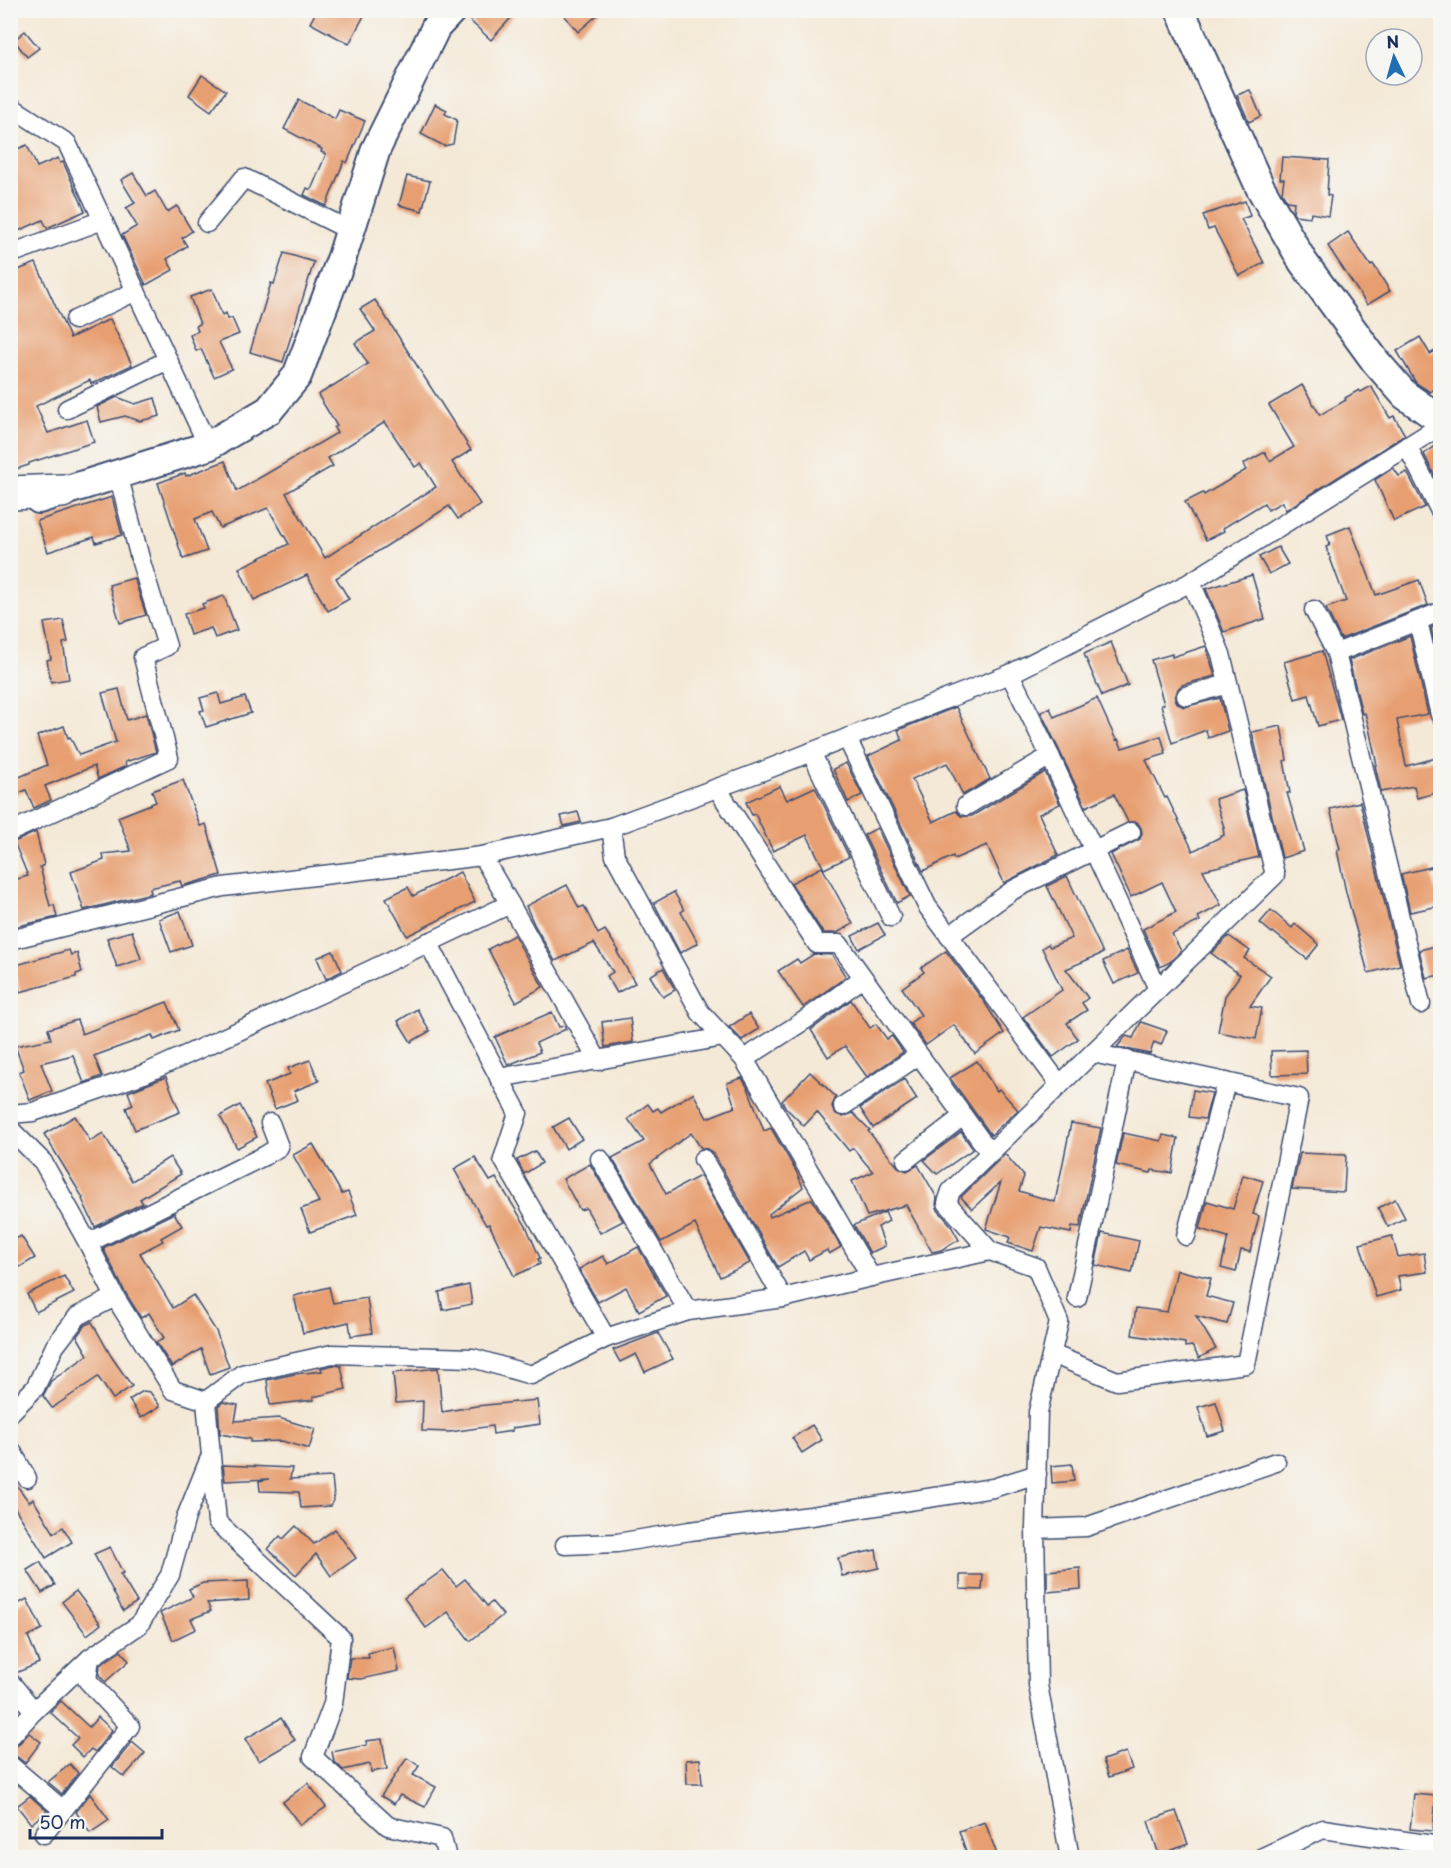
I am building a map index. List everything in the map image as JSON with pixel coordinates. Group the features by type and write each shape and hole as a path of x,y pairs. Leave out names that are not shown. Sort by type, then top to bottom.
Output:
{"highway":[{"path":"10,493 62,491"}],"main road":[{"path":"1180,10 1260,187 1303,262 1376,362 1398,387 1429,412 1440,414"},
{"path":"10,509 208,446 269,410 297,376 351,231 376,149 440,16"}],"street":[{"path":"12,110 67,144 208,446"},
{"path":"207,223 244,178 351,231"},
{"path":"10,254 103,220"},
{"path":"75,320 136,291"},
{"path":"67,409 168,360"},
{"path":"10,940 223,887 482,856 611,827 1010,674 1191,582 1440,426"},
{"path":"1407,446 1440,511"},
{"path":"10,831 169,758 143,657 167,646 141,562 118,474"},
{"path":"1070,1857 1038,1685 1035,1529 1038,1412 1059,1322 1036,1267 990,1251 947,1203 951,1191 1275,875 1221,654 1191,582"},
{"path":"1314,610 1336,653 1421,1004"},
{"path":"1336,653 1440,612"},
{"path":"1418,621 1440,715"},
{"path":"1010,674 1158,989"},
{"path":"1186,696 1228,684"},
{"path":"847,738 927,906 1060,1085"},
{"path":"811,752 891,917"},
{"path":"966,807 1050,756"},
{"path":"717,788 817,944 839,944 990,1154"},
{"path":"611,827 615,856 700,1012 744,1059 871,1277"},
{"path":"949,936 1013,890 1131,832"},
{"path":"482,856 598,1061"},
{"path":"10,1114 33,1112 144,1074 510,904"},
{"path":"428,942 518,1113 503,1160 606,1338"},
{"path":"744,1059 805,1020 863,978"},
{"path":"499,1078 723,1037"},
{"path":"1052,1354 1117,1381 1246,1364 1299,1098 1093,1053"},
{"path":"843,1106 919,1055"},
{"path":"1077,1298 1127,1060"},
{"path":"1186,1236 1226,1082"},
{"path":"906,1161 963,1116"},
{"path":"88,1243 264,1156 279,1146 270,1123"},
{"path":"10,1129 43,1162 115,1297 173,1390 206,1401"},
{"path":"600,1159 688,1311"},
{"path":"703,1159 783,1298"},
{"path":"206,1401 243,1374 332,1354 473,1358 531,1375 606,1338 688,1311 783,1298 990,1251"},
{"path":"10,1413 35,1388 55,1346 78,1316 115,1297"},
{"path":"206,1401 217,1521 341,1638 333,1704 313,1757 388,1826 442,1838 447,1857"},
{"path":"10,1449 27,1478"},
{"path":"10,1737 90,1658 139,1625 170,1575 186,1517 211,1456"},
{"path":"1035,1529 1086,1527 1276,1462"},
{"path":"565,1545 617,1543 690,1531 812,1516 993,1488 1037,1473"},
{"path":"44,1834 130,1726 87,1680 90,1658"},
{"path":"10,1682 34,1711"},
{"path":"10,1765 62,1809"},
{"path":"1261,1857 1323,1829 1440,1845"}],"building":[{"path":"317,10 367,10 349,44 310,23"},
{"path":"477,10 518,10 491,40 468,19"},
{"path":"560,10 603,10 578,32"},
{"path":"25,31 39,48 27,57 14,40"},
{"path":"202,75 226,91 211,111 189,95"},
{"path":"1250,90 1261,116 1249,122 1237,95"},
{"path":"299,100 335,119 339,110 365,121 347,163 344,161 326,206 304,195 307,188 311,190 326,154 321,152 322,149 284,129"},
{"path":"435,104 447,110 445,114 457,120 453,144 444,146 421,134"},
{"path":"27,145 37,167 58,158 60,163 63,162 85,211 47,228 43,220 16,232 10,218 10,152"},
{"path":"1282,157 1329,160 1327,195 1331,196 1328,216 1311,213 1310,217 1295,215 1294,202 1287,201 1282,192 1284,179 1280,179"},
{"path":"133,173 147,196 155,191 167,212 177,206 192,231 182,238 187,246 167,259 173,270 146,285 122,235 137,226 126,208 135,203 121,180"},
{"path":"407,176 430,181 422,211 399,205"},
{"path":"1245,201 1250,216 1241,219 1264,263 1239,276 1214,228 1208,230 1203,215"},
{"path":"1348,232 1371,266 1373,264 1390,291 1367,305 1328,246"},
{"path":"284,253 314,262 283,362 250,352 271,283 274,284"},
{"path":"36,263 70,338 110,319 132,365 91,384 90,380 36,406 48,433 87,420 94,442 10,471 10,273"},
{"path":"212,289 222,315 226,313 228,319 232,318 239,334 219,342 232,369 214,377 201,349 196,351 190,335 198,331 196,326 200,324 190,297"},
{"path":"375,300 471,450 452,462 480,504 458,519 449,506 336,578 349,599 328,611 307,575 254,600 239,568 289,544 268,508 220,528 212,512 195,519 207,551 183,559 158,483 185,473 186,476 225,461 237,491 337,433 334,428 337,426 318,395 368,364 355,343 375,331 360,309","holes":["385,422 415,467 421,463 436,487 325,558 286,493 333,466 328,458"]},
{"path":"1420,337 1430,354 1440,348 1440,385 1430,392 1416,383 1397,351"},
{"path":"1302,385 1320,415 1359,390 1361,392 1371,386 1390,418 1394,416 1405,435 1286,510 1282,502 1268,510 1264,503 1223,528 1224,531 1206,540 1185,502 1203,493 1204,495 1246,470 1243,464 1265,452 1270,461 1294,447 1269,405"},
{"path":"117,397 135,404 155,398 160,416 140,421 125,416 101,422 97,407"},
{"path":"1440,443 1440,487 1424,454"},
{"path":"1393,468 1399,476 1407,472 1425,507 1394,521 1375,480"},
{"path":"112,497 122,535 96,543 94,537 48,552 37,521"},
{"path":"1350,526 1376,595 1419,580 1428,605 1341,639 1326,608 1346,601 1326,547 1330,545 1327,535"},
{"path":"1278,547 1288,564 1269,574 1259,557"},
{"path":"1252,575 1265,619 1224,632 1206,589"},
{"path":"134,578 146,615 120,623 109,585"},
{"path":"224,596 237,630 215,638 211,628 190,635 184,614 204,608 202,604"},
{"path":"63,620 68,642 63,643 69,679 51,682 47,660 51,659 44,623"},
{"path":"1440,624 1440,668 1431,628"},
{"path":"1410,636 1428,714 1397,720 1406,766 1440,757 1440,792 1417,798 1414,786 1381,792 1369,728 1365,713 1362,714 1349,660"},
{"path":"1111,642 1128,685 1102,696 1084,654"},
{"path":"1206,646 1215,676 1182,685 1175,699 1184,707 1220,698 1228,731 1208,738 1206,730 1172,743 1161,705 1164,704 1151,660 1172,654 1172,657"},
{"path":"1322,651 1341,720 1318,726 1309,695 1295,699 1284,662"},
{"path":"119,689 127,720 146,714 156,752 125,762 126,766 98,779 94,766 45,786 51,800 34,808 26,790 10,797 10,781 47,765 37,736 64,726 68,738 70,737 79,755 116,742 102,693"},
{"path":"218,693 221,704 245,697 251,713 206,727 200,711 204,710 200,698"},
{"path":"1097,698 1122,748 1161,736 1166,754 1146,760 1193,851 1224,835 1224,827 1215,799 1243,790 1259,857 1203,870 1221,905 1198,917 1200,921 1172,934 1181,951 1170,962 1160,967 1143,929 1176,912 1162,882 1131,897 1111,854 1140,839 1141,828 1137,822 1128,822 1114,794 1086,807 1041,712 1050,708 1054,717"},
{"path":"956,707 990,779 963,795 947,763 912,779 933,822 956,811 961,816 972,816 1045,772 1060,804 1039,814 1058,855 1004,883 987,845 954,859 953,856 923,871 868,756 902,740 898,730"},
{"path":"1281,726 1290,793 1287,793 1304,851 1282,858 1252,732"},
{"path":"846,763 862,795 848,802 833,769"},
{"path":"183,780 200,826 206,824 221,875 182,886 180,881 150,888 151,893 84,910 71,872 104,860 103,854 131,851 118,817 156,802 152,791"},
{"path":"780,786 787,800 815,787 849,857 824,869 807,835 773,851 755,814 752,815 746,802"},
{"path":"1360,802 1400,965 1368,973 1346,892 1337,850 1340,849 1330,809"},
{"path":"578,812 581,822 564,826 561,816"},
{"path":"877,828 910,896 897,903 864,835"},
{"path":"36,832 44,865 40,867 50,906 54,905 57,917 10,928 10,881 28,876 14,842"},
{"path":"822,867 853,924 837,933 823,933 791,883"},
{"path":"1431,867 1439,906 1410,912 1401,874"},
{"path":"460,872 475,902 407,936 386,898 408,887 413,896"},
{"path":"1067,876 1103,953 1066,969 1088,998 1082,1003 1087,1010 1067,1023 1078,1039 1053,1057 1023,1017 1062,990 1042,948 1048,944 1050,947 1072,938 1047,886"},
{"path":"567,885 579,908 584,906 598,934 605,930 619,951 617,952 635,983 617,993 607,976 613,972 594,943 555,961 526,906"},
{"path":"674,892 684,910 681,912 698,943 680,953 654,903"},
{"path":"1271,910 1292,928 1295,924 1319,944 1307,959 1260,923"},
{"path":"180,911 192,945 171,952 159,919"},
{"path":"878,923 885,935 859,949 852,936"},
{"path":"132,931 141,959 117,967 107,938"},
{"path":"514,935 543,987 516,1002 488,949"},
{"path":"1229,936 1250,951 1244,958 1271,976 1250,1006 1262,1008 1256,1039 1218,1032 1225,996 1240,975 1211,953"},
{"path":"1436,946 1440,975 1426,978 1419,950"},
{"path":"69,950 71,955 77,953 82,972 76,974 76,977 20,992 13,966"},
{"path":"1127,950 1138,973 1114,984 1103,961"},
{"path":"333,951 342,971 326,979 317,958"},
{"path":"946,951 985,1003 1004,1033 975,1054 954,1025 926,1045 910,1023 921,1015 902,988 924,972 921,968"},
{"path":"814,954 832,955 846,977 803,1007 778,971 797,959 800,963"},
{"path":"663,968 675,990 663,997 650,976"},
{"path":"851,1000 870,1028 876,1024 887,1039 892,1036 903,1052 867,1077 845,1046 828,1057 811,1030"},
{"path":"167,1002 179,1030 154,1040 152,1035 94,1056 102,1076 84,1083 73,1055 41,1063 52,1091 30,1100 19,1072 24,1070 15,1046 51,1039 48,1029 77,1020 82,1034"},
{"path":"417,1009 430,1031 411,1042 398,1021"},
{"path":"552,1012 559,1027 565,1026 566,1029 536,1043 540,1052 508,1065 495,1037"},
{"path":"749,1014 759,1029 742,1040 729,1027"},
{"path":"630,1018 633,1042 605,1047 602,1022"},
{"path":"1141,1022 1167,1031 1161,1045 1154,1042 1150,1054 1117,1047 1126,1036 1133,1038"},
{"path":"1306,1050 1307,1074 1272,1075 1271,1051"},
{"path":"310,1060 319,1081 294,1091 298,1100 275,1109 265,1084 290,1074 288,1068"},
{"path":"977,1061 997,1091 999,1089 1018,1110 991,1135 950,1078"},
{"path":"810,1072 836,1097 832,1106 834,1113 843,1117 853,1113 870,1130 868,1131 898,1167 907,1171 918,1165 937,1198 938,1210 950,1224 959,1240 941,1250 932,1252 906,1205 867,1216 852,1181 873,1172 853,1148 849,1151 817,1112 804,1126 782,1101"},
{"path":"166,1077 180,1112 135,1130 126,1108 133,1105 128,1092"},
{"path":"742,1078 764,1131 771,1128 803,1187 769,1214 770,1217 812,1199 841,1247 829,1254 827,1250 809,1260 804,1251 778,1267 713,1153 701,1148 691,1133 650,1164 666,1194 700,1176 750,1263 720,1277 695,1224 661,1242 612,1158 644,1141 628,1119 648,1104 653,1111 658,1108 661,1112 693,1093 707,1118 735,1107 727,1083"},
{"path":"904,1079 917,1099 873,1128 860,1108"},
{"path":"1193,1090 1212,1093 1205,1119 1189,1117"},
{"path":"240,1105 257,1137 237,1148 220,1116"},
{"path":"75,1116 90,1141 103,1133 132,1181 170,1157 181,1174 140,1199 143,1203 95,1227 83,1198 44,1134"},
{"path":"569,1118 582,1139 566,1149 553,1127"},
{"path":"1071,1123 1101,1128 1080,1227 1072,1226 1071,1233 1041,1227 1033,1251 1008,1243 1010,1237 986,1229 1001,1182 972,1209 961,1197 1005,1154 1024,1176 1019,1191 1055,1202"},
{"path":"961,1132 973,1149 937,1174 924,1160"},
{"path":"1123,1133 1161,1141 1163,1135 1178,1138 1172,1173 1152,1170 1151,1173 1116,1165"},
{"path":"313,1144 342,1194 348,1192 357,1215 310,1232 301,1209 319,1202 293,1155"},
{"path":"535,1151 542,1163 524,1174 517,1160"},
{"path":"1300,1153 1346,1155 1344,1192 1292,1189"},
{"path":"475,1157 490,1181 496,1178 526,1226 540,1258 538,1259 540,1264 514,1276 489,1224 486,1225 454,1169"},
{"path":"590,1164 623,1221 600,1233 586,1208 580,1210 563,1179"},
{"path":"1243,1175 1263,1181 1253,1214 1259,1216 1250,1252 1241,1250 1236,1272 1221,1268 1228,1237 1200,1229 1207,1201 1233,1209"},
{"path":"1395,1199 1405,1218 1388,1227 1378,1208"},
{"path":"885,1212 889,1221 878,1227 885,1246 870,1253 854,1225"},
{"path":"174,1213 182,1226 161,1238 163,1241 140,1253 173,1308 193,1295 216,1331 229,1367 210,1374 201,1349 172,1367 156,1342 164,1338 149,1313 141,1318 103,1248"},
{"path":"1102,1233 1139,1241 1132,1273 1095,1265"},
{"path":"21,1236 35,1258 10,1273 10,1242"},
{"path":"1392,1236 1398,1257 1424,1253 1427,1272 1398,1276 1401,1290 1376,1297 1360,1244"},
{"path":"638,1247 666,1296 639,1311 626,1287 598,1302 579,1269 603,1256 608,1264"},
{"path":"1177,1270 1211,1278 1206,1296 1233,1303 1227,1324 1196,1316 1216,1349 1199,1358 1192,1346 1185,1347 1185,1343 1132,1335 1136,1308 1167,1312"},
{"path":"64,1276 74,1293 36,1312 27,1294"},
{"path":"469,1285 472,1304 443,1310 439,1292"},
{"path":"329,1287 333,1303 367,1298 372,1333 351,1336 349,1322 303,1333 294,1296"},
{"path":"92,1322 111,1356 132,1386 113,1399 98,1377 52,1408 43,1396 51,1381 88,1355 77,1336 85,1325"},
{"path":"658,1333 673,1359 645,1372 636,1354 620,1362 613,1350"},
{"path":"341,1366 346,1389 313,1397 314,1400 270,1405 267,1380 322,1371 321,1368"},
{"path":"438,1368 442,1412 537,1400 540,1424 512,1428 512,1431 493,1434 492,1426 450,1432 422,1431 423,1401 396,1403 393,1373"},
{"path":"143,1391 150,1392 160,1406 141,1418 129,1400"},
{"path":"223,1402 238,1405 235,1421 279,1418 315,1429 309,1449 282,1441 250,1442 250,1439 220,1434 218,1406"},
{"path":"1216,1402 1225,1431 1207,1436 1198,1407"},
{"path":"812,1425 822,1440 802,1453 792,1438"},
{"path":"1072,1464 1074,1481 1052,1483 1051,1466"},
{"path":"223,1465 292,1468 290,1479 332,1477 334,1497 331,1506 301,1508 299,1492 260,1491 259,1481 269,1479 225,1481"},
{"path":"10,1476 29,1502 33,1499 54,1533 63,1527 72,1542 46,1558 10,1500"},
{"path":"296,1526 314,1544 335,1529 356,1558 331,1576 316,1554 296,1575 268,1549 280,1536 283,1539"},
{"path":"110,1547 123,1573 120,1574 137,1602 123,1611 94,1554"},
{"path":"876,1550 879,1568 842,1576 838,1558"},
{"path":"40,1562 55,1585 42,1593 27,1570"},
{"path":"1080,1568 1081,1589 1047,1592 1047,1571"},
{"path":"443,1570 456,1586 465,1579 487,1606 492,1602 503,1615 470,1641 448,1612 426,1628 404,1598"},
{"path":"960,1575 983,1575 982,1590 960,1589"},
{"path":"248,1581 249,1600 207,1603 211,1611 191,1619 196,1629 173,1640 160,1613 193,1597 189,1589 203,1583"},
{"path":"76,1591 101,1624 87,1635 62,1602"},
{"path":"27,1599 42,1629 28,1636 39,1663 16,1673 10,1671 10,1626 16,1624 10,1608"},
{"path":"394,1647 399,1671 361,1679 347,1678 350,1658 369,1658 368,1653"},
{"path":"121,1651 129,1661 105,1682 99,1675 100,1665"},
{"path":"61,1701 89,1727 98,1717 112,1730 95,1752 91,1749 83,1757 71,1745 78,1738 50,1712"},
{"path":"281,1718 295,1740 259,1761 245,1739"},
{"path":"29,1733 41,1742 25,1763 11,1752"},
{"path":"382,1739 387,1769 371,1772 370,1764 343,1770 334,1761 332,1752 367,1745 366,1741"},
{"path":"132,1742 145,1753 124,1777 112,1767"},
{"path":"1126,1752 1132,1769 1109,1777 1103,1760"},
{"path":"407,1758 419,1766 413,1775 436,1787 425,1807 400,1795 394,1804 381,1796"},
{"path":"700,1759 702,1784 687,1784 686,1760"},
{"path":"70,1764 78,1773 62,1794 48,1782"},
{"path":"308,1783 326,1807 300,1825 283,1802"},
{"path":"90,1794 109,1820 90,1833 76,1812"},
{"path":"1414,1794 1436,1796 1433,1831 1410,1829"},
{"path":"30,1796 47,1811 31,1824 17,1806"},
{"path":"1176,1811 1188,1844 1159,1855 1148,1821"},
{"path":"985,1822 998,1857 968,1857 959,1831"}]}
